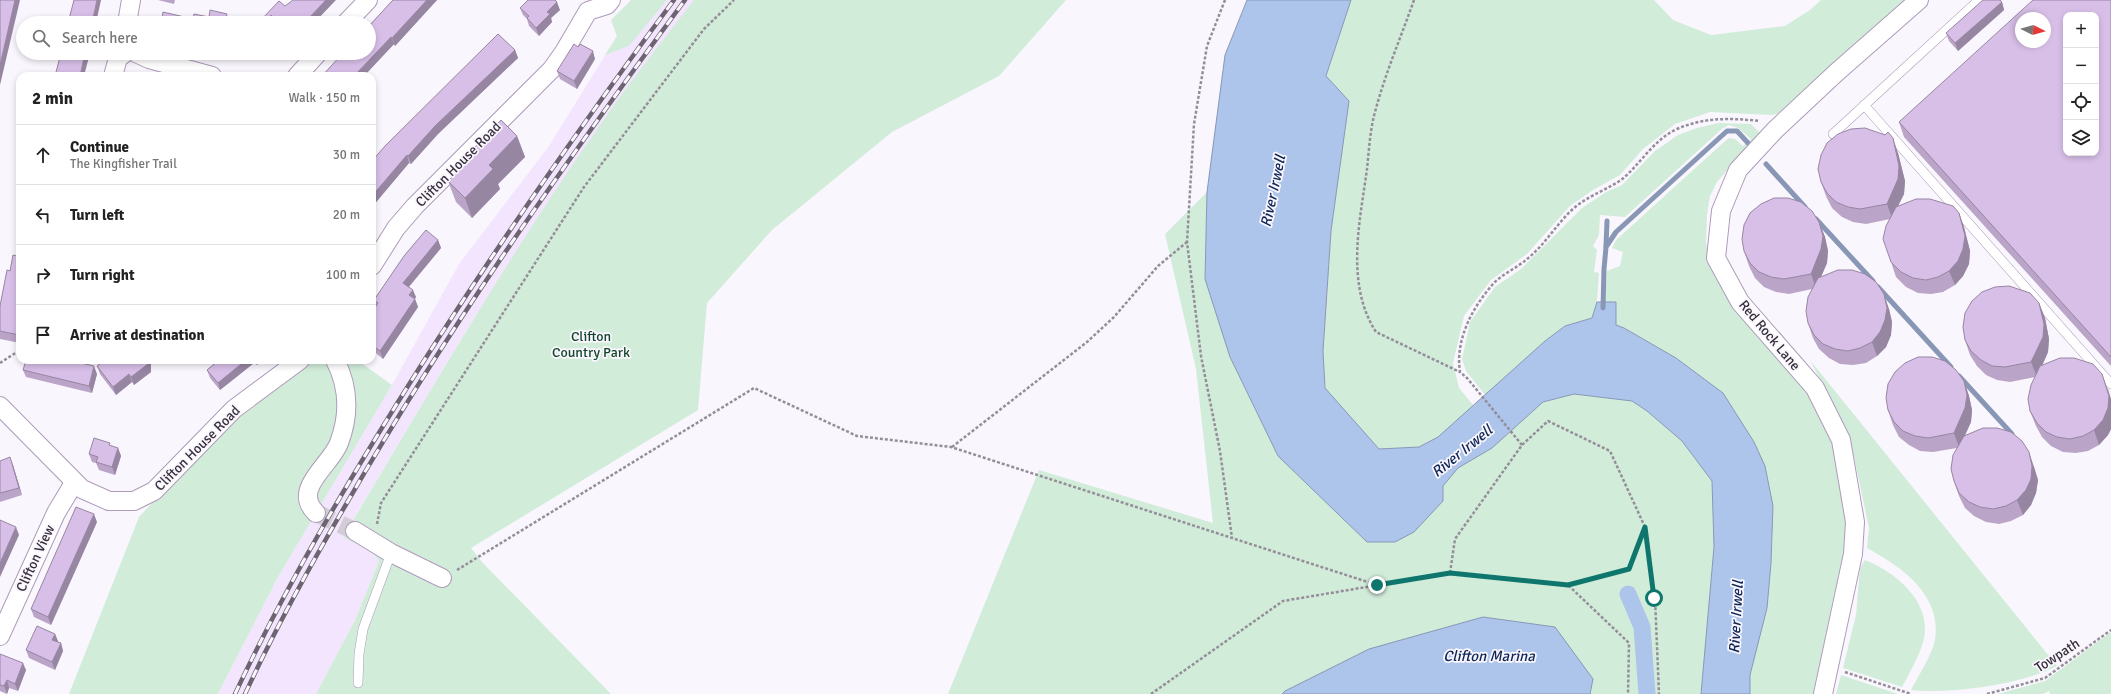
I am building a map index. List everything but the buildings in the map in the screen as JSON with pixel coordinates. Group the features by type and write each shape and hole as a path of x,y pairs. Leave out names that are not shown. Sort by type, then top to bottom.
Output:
{"street":[{"path":"128,16 131,0"},
{"path":"353,16 368,0"},
{"name":"Clifton House Road","path":"376,260 396,228 415,206 552,69 564,52 583,6 607,5 611,0"},
{"name":"Red Rock Lane","path":"1823,694 1853,554 1855,522 1841,440 1815,388 1740,302 1716,258 1721,211 1738,170 1776,130 1919,0"},
{"path":"114,72 117,60"},
{"path":"148,60 196,72"},
{"path":"301,72 312,60"},
{"name":"Clifton House Road","path":"0,406 74,483 89,494 109,501 134,501 148,496 154,491 234,409 295,364"},
{"path":"316,513 310,507 309,488 315,477 331,459 339,444 345,425 348,401 344,380 337,364"},
{"name":"Clifton View","path":"4,638 56,513 74,483"},
{"path":"355,531 391,553 442,578"}],"lane":[{"path":"1833,134 1979,0"},
{"path":"1864,105 2111,384"},
{"path":"358,683 359,654 363,629 391,553"}],"path":[{"path":"373,542 381,503 584,187 704,29 734,0"},
{"path":"1225,0 1207,46 1195,116 1187,242 1201,356 1220,451 1232,538"},
{"path":"1414,0 1374,113 1360,226 1357,273 1361,299 1368,320 1376,332 1460,372 1467,378 1522,444"},
{"path":"1460,372 1458,360 1467,320 1494,284 1528,259 1574,209 1590,196 1621,179 1646,152 1675,130 1700,120 1732,118 1763,121 1776,130"},
{"path":"951,447 1087,342 1114,317 1158,266 1187,242"},
{"path":"0,363 16,353"},
{"path":"442,578 754,388 857,436 951,447 1377,585"},
{"path":"1450,573 1455,539 1522,444 1548,421 1610,451 1645,527 1654,598 1659,694"},
{"path":"1151,694 1283,601 1450,573 1568,585 1629,569 1645,527"},
{"path":"1568,585 1629,643 1628,694"},
{"name":"Towpath","path":"1987,694 2045,678 2111,630"},
{"path":"1829,667 1911,694"}],"shaded area":[{"path":"651,0 714,0 604,120 474,318 343,536 373,552 379,561 355,620 316,694 218,694 278,577 392,385 459,264 549,146 617,36"}],"green space":[{"path":"631,0 667,0 629,46 605,55 617,36 611,20"},
{"name":"Clifton Country Park","path":"694,0 1066,0 999,76 892,132 772,230 707,303 698,410 471,548 482,562 611,694 316,694 355,620 379,561 372,552 343,537 515,252 627,87"},
{"path":"1351,0 1654,0 1673,20 1711,35 1785,26 1810,10 1821,0 1905,0 1781,114 1770,115 1710,112 1675,124 1643,149 1620,175 1593,190 1570,206 1527,254 1491,280 1464,316 1453,363 1459,388 1474,406 1438,437 1419,447 1379,449 1325,389 1323,351 1331,231 1349,101 1326,77"},
{"path":"1718,123 1751,124 1761,134 1744,150 1717,182 1710,196 1707,214 1706,244 1712,269 1724,293 1805,388 1829,431 1840,468 1847,513 1847,539 1828,623 1816,694 1750,694 1750,675 1767,608 1771,563 1773,507 1765,466 1754,442 1740,421 1676,358 1624,328 1616,325 1616,303 1605,302 1607,271 1620,266 1623,252 1612,248 1616,240 1729,138 1735,139 1743,146 1751,139 1738,128 1729,125 1723,128 1625,217 1600,215 1599,235 1593,246 1597,250 1594,272 1599,273 1597,302 1592,318 1565,326 1545,341 1486,396 1466,371 1462,359 1470,322 1495,287 1521,269 1582,208 1606,192 1622,185 1655,151 1678,135 1697,128"},
{"path":"1207,192 1205,279 1230,357 1278,456 1443,486 1458,468 1492,448 1543,402 1574,394 1632,401 1647,411 1682,441 1712,481 1714,547 1701,694 948,694 1039,470 1213,523 1196,369 1165,234"},
{"path":"1810,360 2057,666 2042,673 1985,687 1945,691 1911,690 1928,659 1935,640 1936,624 1932,609 1926,596 1917,584 1893,564 1867,548 1869,528 1850,438"},
{"path":"301,364 363,364 392,385 278,577 218,694 69,694 139,517 242,406"},
{"path":"1865,560 1897,578 1914,596 1924,618 1925,630 1923,644 1902,687 1843,668 1856,615 1860,568"},
{"path":"2111,632 2111,694 2050,694 2049,691 2043,694 1998,694 2045,681"},
{"path":"1841,675 1898,694 1836,694"}],"water":[{"name":"River Irwell","path":"1247,0 1351,0 1326,76 1349,101 1331,231 1323,351 1325,388 1379,449 1419,447 1438,437 1545,341 1565,326 1592,318 1597,302 1616,302 1616,325 1624,328 1676,358 1723,393 1754,442 1765,466 1773,506 1771,563 1767,608 1750,675 1750,694 1701,694 1714,547 1712,481 1682,441 1647,411 1632,401 1574,394 1543,402 1492,448 1458,468 1443,486 1443,501 1414,532 1395,542 1367,542 1278,456 1230,357 1205,279 1207,192 1225,55"},
{"name":"Clifton Marina","path":"1483,617 1555,627 1593,679 1590,694 1282,694 1285,691 1369,649"}],"waterway":[{"path":"1603,308 1606,247 1616,232 1727,131 1737,131 1748,143"},
{"path":"1766,164 1805,207"},
{"path":"1816,219 1873,281"},
{"path":"1606,246 1607,221"},
{"path":"1878,287 1951,367"},
{"path":"1959,376 2012,434"},
{"path":"1628,594 1642,627 1647,694"}],"tunnel":[{"path":"316,513 355,531"}],"railway":[{"path":"235,694 277,610 322,528 420,367 481,273 544,181 674,0"},
{"path":"245,694 281,620 321,548 387,436 427,372 510,246 596,122 685,0"}],"route":[{"path":"1377,585 1450,573 1568,585 1629,569 1645,527 1654,598"}]}
